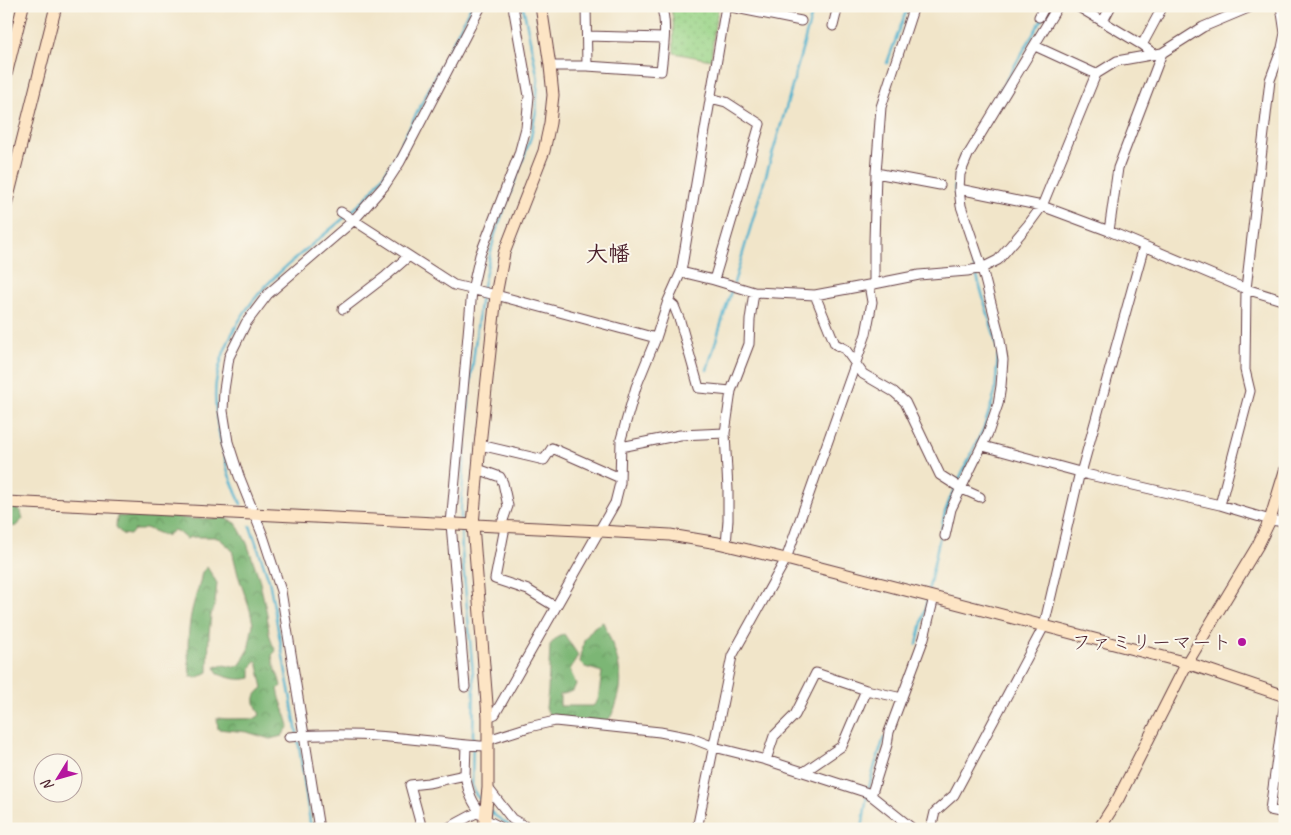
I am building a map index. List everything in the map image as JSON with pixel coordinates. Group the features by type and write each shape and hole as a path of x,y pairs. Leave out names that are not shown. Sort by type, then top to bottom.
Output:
{"street":[{"path":"6,75 23,6"},
{"path":"6,205 56,6"},
{"path":"318,829 281,591 228,442 223,411 229,357 246,324 268,294 352,219 385,185 400,162 481,6"},
{"path":"465,687 451,524 474,290 480,255 519,154 526,128 529,96 513,6"},
{"path":"484,820 488,788 485,744 488,717 473,525 492,294 504,253 544,151 550,123 553,95 541,6"},
{"path":"586,6 587,66"},
{"path":"550,66 587,66 661,71 664,38 664,14 661,6"},
{"path":"488,717 495,714 615,504 620,478 622,439 636,387 681,272 726,6 801,21"},
{"path":"833,26 838,6"},
{"path":"697,829 732,656 786,558 866,334 872,302 876,173 881,106 914,6"},
{"path":"1038,17 1044,6"},
{"path":"945,536 951,509 983,446 998,404 1003,360 999,334 961,206 960,174 968,155 1058,6"},
{"path":"1077,6 1158,54"},
{"path":"1103,21 1111,6"},
{"path":"1142,45 1163,6"},
{"path":"1220,506 1250,390 1245,370 1246,289 1270,80 1282,48 1285,33 1282,6"},
{"path":"681,272 754,292 815,295 919,275 966,272 998,260 1042,206 1096,74 1117,61 1158,54 1203,27 1249,7"},
{"path":"587,36 664,38"},
{"path":"1035,46 1096,74"},
{"path":"1109,232 1118,168 1158,54"},
{"path":"710,98 726,102 760,124 714,280"},
{"path":"876,173 940,185"},
{"path":"959,189 1042,206 1246,289 1285,301"},
{"path":"341,212 454,285 656,338"},
{"path":"931,829 935,812 954,795 1044,626 1078,476 1081,473 1144,246"},
{"path":"342,309 410,256"},
{"path":"726,545 728,490 724,433 731,391 749,344 754,292"},
{"path":"815,295 835,344 845,349 863,374 894,392 905,402 940,475 980,497"},
{"path":"668,302 674,306 680,321 699,388 731,391"},
{"path":"621,447 680,435 724,433"},
{"path":"480,445 544,460 552,448 620,478"},
{"path":"983,446 1081,473 1220,506 1270,520 1285,522"},
{"path":"478,470 500,477 508,506 495,579 528,590 556,606"},
{"path":"1100,829 1118,799 1187,662 1258,545 1270,520 1285,471"},
{"path":"6,502 670,535 786,558 1187,662 1285,696"},
{"path":"867,794 887,745 899,697 924,638 930,596"},
{"path":"766,760 774,736 795,715 816,673 866,690 899,697"},
{"path":"804,772 842,746 866,690"},
{"path":"1285,700 1270,810 1285,813"},
{"path":"290,737 350,735 468,745 485,744 529,727 555,721 660,732 691,738 714,747 766,760 867,794 913,829"},
{"path":"468,745 465,775 469,795 484,820"},
{"path":"422,829 410,785 465,775"},
{"path":"488,788 512,819 530,829"},
{"path":"446,829 476,813 484,820 504,829"}],"green space":[{"path":"670,6 719,6 711,60 674,53 673,18"},
{"path":"6,508 19,510 23,519 16,526 6,528"},
{"path":"162,515 191,519 225,518 236,523 247,543 259,578 269,633 276,651 272,655 281,686 278,689 279,694 289,726 282,736 270,739 247,732 218,729 217,718 254,719 260,715 255,704 255,697 263,688 257,661 251,667 251,678 247,679 234,679 218,674 215,667 223,665 234,667 240,665 248,651 253,624 250,610 232,550 220,539 214,537 191,537 186,539 174,530 166,536 146,528 134,530 130,535 122,534 116,527 117,516 151,517"},
{"path":"207,567 217,583 209,634 208,672 196,678 191,676 189,669 189,625 202,572"},
{"path":"603,622 616,654 621,678 619,694 612,715 608,720 598,723 551,718 546,708 550,645 556,638 564,634 578,655 570,670 576,684 573,691 560,695 560,706 593,706 598,700 602,672 585,667 580,662 584,640 594,627"}],"waterway":[{"path":"241,504 227,470 218,427 215,391 219,366 224,351 239,322 257,295 290,263 361,203 377,184 391,164 471,6"},
{"path":"461,522 469,396 481,294 495,234 531,137 536,111 538,79 523,6"},
{"path":"734,283 788,101 813,6"},
{"path":"887,63 908,6"},
{"path":"997,349 960,218 955,193 955,179 963,154 1042,19"},
{"path":"707,370 732,288"},
{"path":"928,592 945,512 984,427 995,393 998,355"},
{"path":"250,526 269,580 297,733"},
{"path":"461,527 474,684 472,785 476,795 483,803"},
{"path":"917,644 927,600"},
{"path":"868,790 884,738"},
{"path":"298,739 311,829"},
{"path":"862,829 867,796"},
{"path":"490,811 515,829"}],"place":[{"name":"ファミリーマート","path":"1242,642"}],"district":[{"name":"大幡","path":"608,253"}]}
